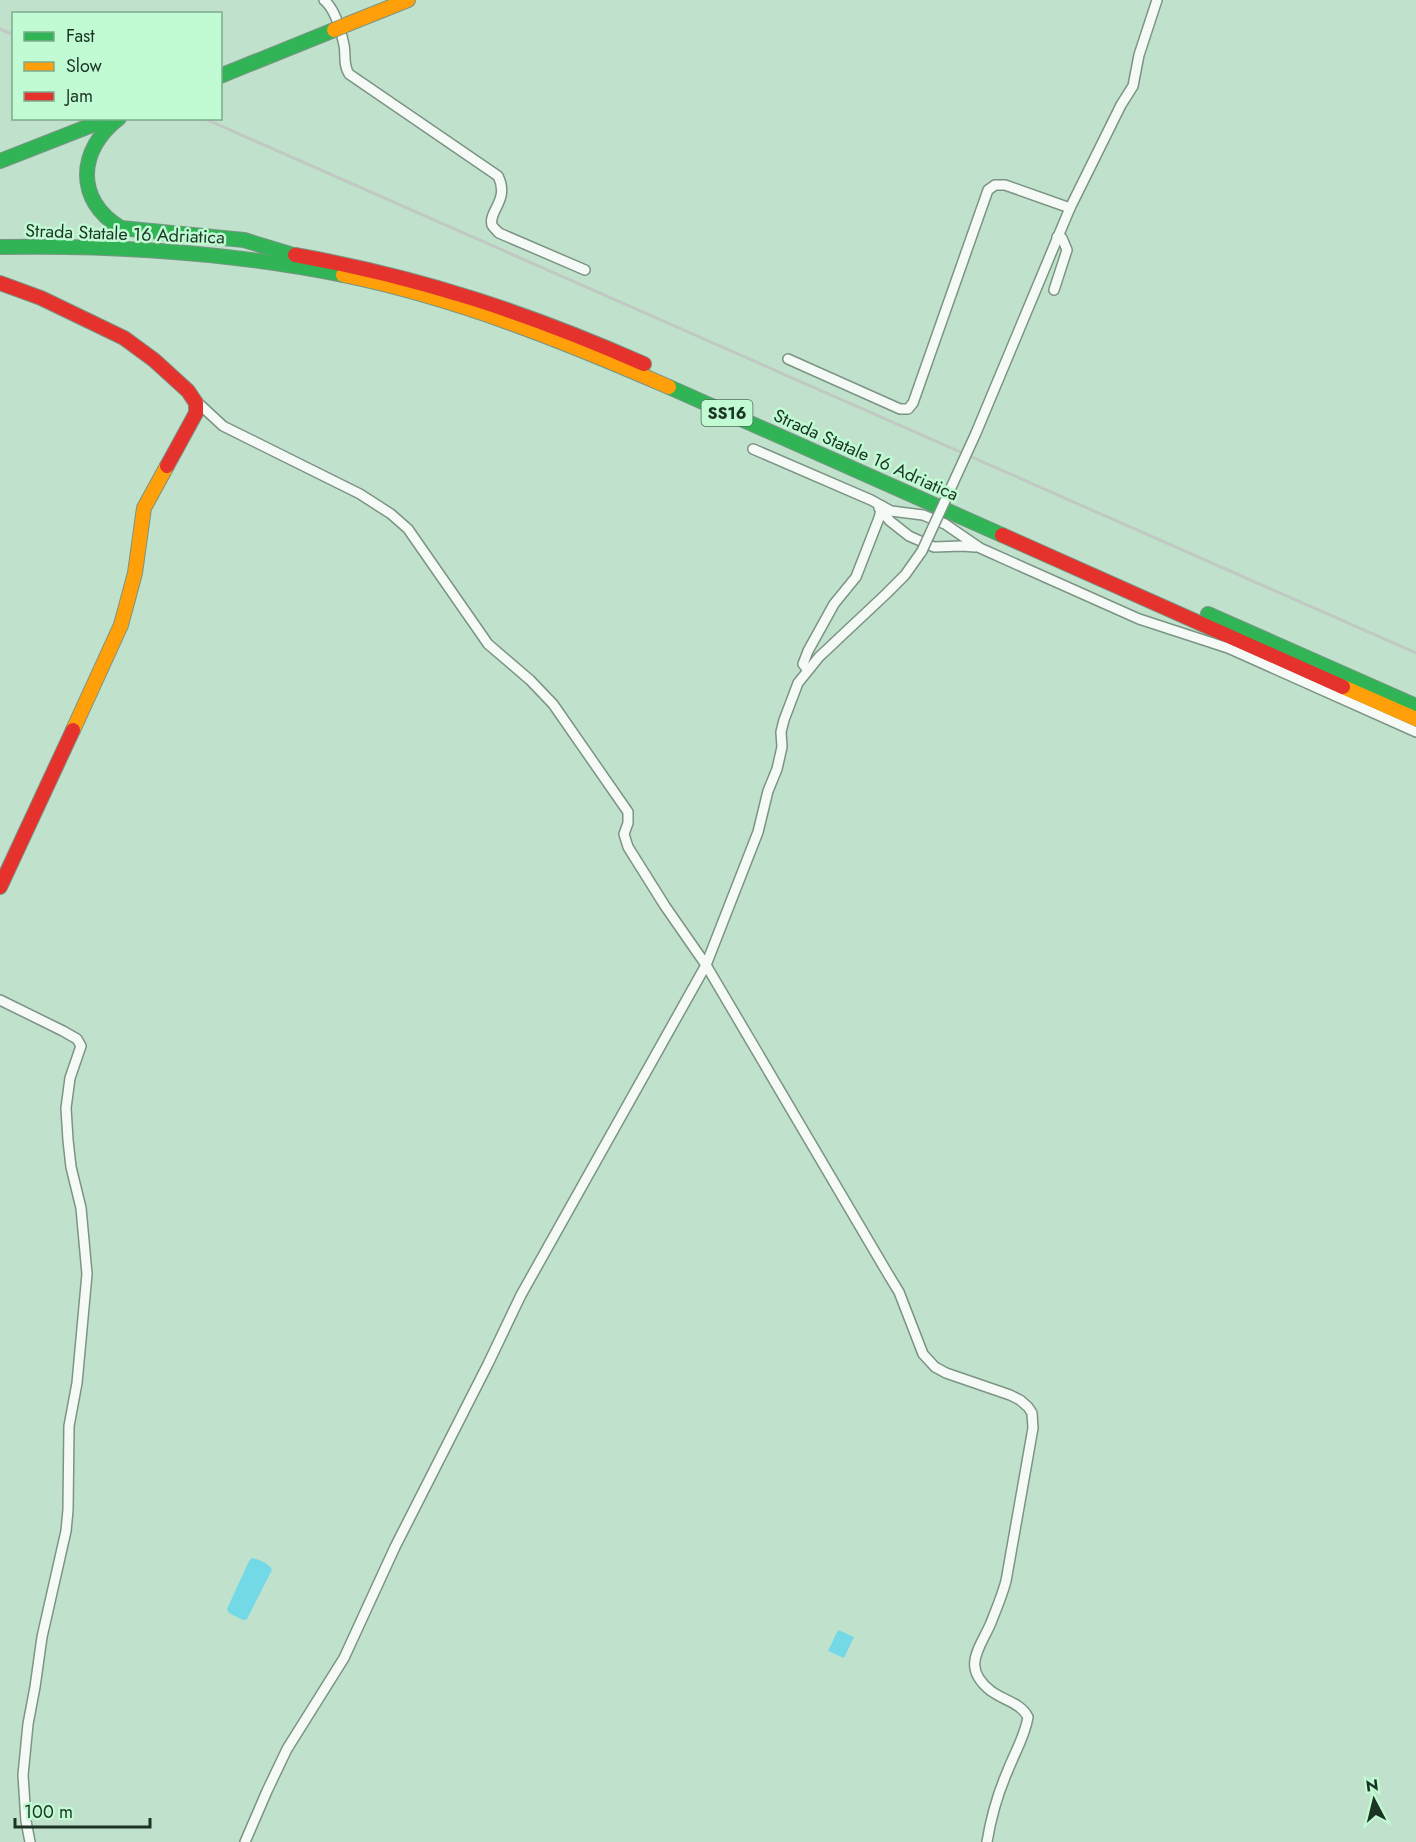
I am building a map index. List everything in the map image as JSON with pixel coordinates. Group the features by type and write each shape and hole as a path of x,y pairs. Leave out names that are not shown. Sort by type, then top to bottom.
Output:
{"main road":[{"path":"222,75 408,0"},
{"path":"0,161 105,120"},
{"path":"116,120 107,126 96,139 88,157 87,179 93,200 105,217 121,228 244,240 293,255"},
{"name":"Strada Statale 16 Adriatica","path":"0,237 92,236 240,246 340,262 437,286 551,325 614,350 1416,706"},
{"name":"Strada Statale 16 Adriatica","path":"0,248 82,246 178,250 241,257 354,277 482,312 607,360 1416,719"},
{"path":"0,283 40,297 130,341 166,370 195,400 197,406 196,413 144,508 135,573 118,632 0,887"}],"street":[{"path":"324,0 333,11 344,44 346,69 349,74 498,176 502,186 492,221 494,228 499,233 585,270"},
{"path":"245,1842 287,1749 344,1658 395,1547 489,1364 520,1295 706,964 758,832 768,791 777,769 782,747 781,732 798,682 819,657 904,575 922,551 976,433 1070,208 1120,105 1133,86 1139,55 1157,0"},
{"path":"788,359 900,409 908,409 913,403 988,190 995,185 1005,185 1070,208"},
{"path":"1054,290 1067,250 1062,238 1057,237"},
{"path":"195,400 223,426 360,494 392,514 408,529 488,644 530,680 553,704 625,806 628,812 628,823 624,834 628,847 665,906 706,964 899,1292 918,1345 927,1360 946,1373 1010,1395 1028,1407 1032,1413 1033,1428 1006,1581 997,1608 975,1656 975,1672 978,1678 996,1695 1021,1708 1028,1717 1024,1736 1008,1769 996,1803 987,1842"},
{"path":"753,449 871,500 881,508 890,521 909,536 934,547 980,548"},
{"path":"808,670 803,664 808,651 834,604 856,577 881,508"},
{"path":"881,508 923,515 945,524 980,548 1139,619 1228,648 1416,732"},
{"path":"0,1000 63,1031 77,1039 81,1046 70,1078 66,1108 71,1167 81,1209 87,1274 77,1383 69,1426 66,1531 42,1637 28,1724 23,1775 30,1842"}],"water":[{"path":"252,1558 266,1563 272,1570 247,1619 243,1620 229,1613 227,1609"},
{"path":"838,1630 854,1637 844,1658 828,1651"}],"railway":[{"path":"0,29 12,34"},
{"path":"208,120 1416,653"}],"traffic: fast":[{"path":"222,75 334,30"},
{"path":"0,161 105,120"},
{"path":"117,120 105,130 95,144 89,159 87,174 89,189 95,203 106,217 121,228 244,240 293,255"},
{"path":"0,247 86,247 172,252 258,261 343,275"},
{"path":"669,387 1002,535"},
{"path":"1208,614 1416,706"}],"traffic: slow":[{"path":"348,24 408,0"},
{"path":"334,30 348,24"},
{"path":"343,275 427,296 509,322 669,387"},
{"path":"73,730 121,625 135,573 144,508 167,466"},
{"path":"1343,687 1416,719"}],"traffic: jam":[{"path":"295,255 386,274 473,299 516,313 644,364"},
{"path":"0,283 41,298 124,338 154,360 188,391 196,403 196,413 167,466"},
{"path":"1002,535 1343,687"},
{"path":"0,887 73,730"}]}
